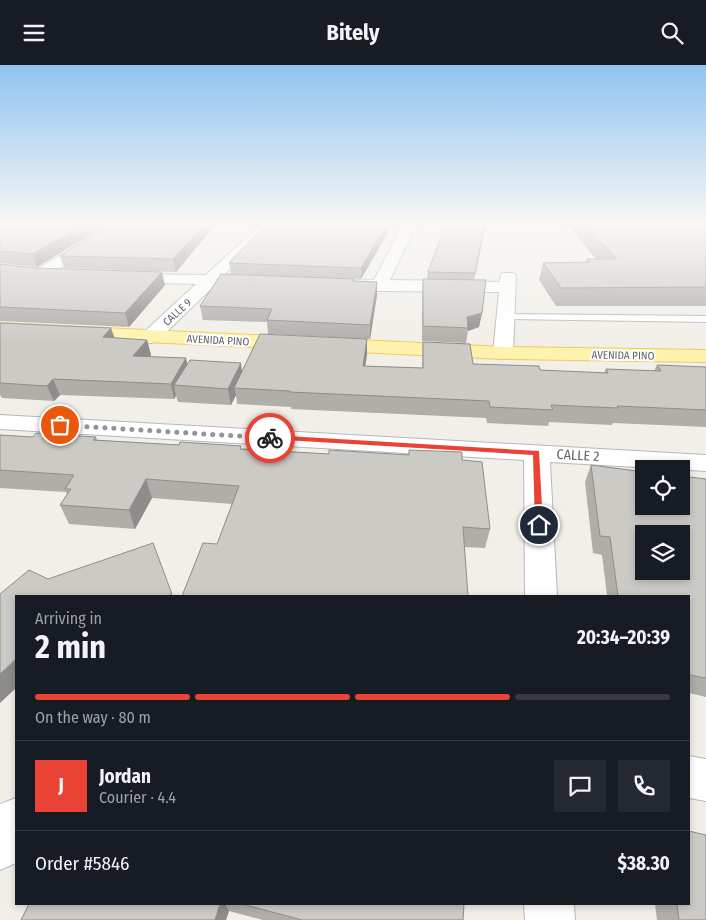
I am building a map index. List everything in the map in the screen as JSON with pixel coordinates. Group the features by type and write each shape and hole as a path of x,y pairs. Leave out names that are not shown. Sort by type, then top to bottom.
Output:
{"main road":[{"name":"AVENIDA PINO","path":"0,329 503,353 706,356"}],"street":[{"path":"49,264 32,273 69,275"},
{"name":"CALLE 9","path":"150,337 228,264"},
{"path":"379,286 390,264"},
{"path":"107,276 270,282"},
{"path":"320,284 379,286 507,281 503,353"},
{"name":"CALLE 2","path":"0,422 706,463"},
{"path":"537,453 541,595"},
{"path":"690,777 706,780"},
{"path":"0,847 15,822"},
{"path":"549,905 550,920"}],"lane":[{"path":"505,317 706,319"}],"building":[{"path":"0,264 35,268 162,272 125,313 0,307"},
{"path":"253,264 363,264 361,268"},
{"path":"431,264 477,264 475,273 428,272"},
{"path":"544,264 706,264 706,287 561,288"},
{"path":"221,274 354,279 352,281 377,282 370,325 267,320 272,309 200,306"},
{"path":"423,279 486,280 482,313 467,317 468,328 423,326"},
{"path":"0,323 111,328 103,337 147,340 133,356 186,358 171,384 53,379 47,386 0,383"},
{"path":"260,334 367,339 363,366 423,368 423,342 470,344 473,364 539,366 540,370 608,373 606,369 661,371 657,365 706,367 706,410 551,405 553,410 490,407 489,401 234,388"},
{"path":"190,360 241,363 228,389 174,385"},
{"path":"36,433 96,437 93,440 179,445 180,442 241,446 240,449 329,454 329,450 409,455 409,450 462,452 462,460 482,462 490,529 463,527 468,595 182,595 203,543 217,544 239,486 146,479 129,510 60,505 71,489 65,489 74,475 0,470 0,435 33,437"},
{"path":"591,465 635,471 635,515 690,515 690,477 706,479 706,678 690,675 690,595 618,595 610,537 600,536"},
{"path":"153,543 172,594 15,595 15,660 0,674 0,594 29,570 48,579"},
{"path":"690,831 706,835 706,920 679,920 677,905 690,905"},
{"path":"28,905 220,905 215,920 21,920"},
{"path":"246,905 464,905 463,920 302,920"}],"way so far":[{"path":"60,425 270,438"}],"route":[{"path":"270,438 537,453 539,525"}]}
